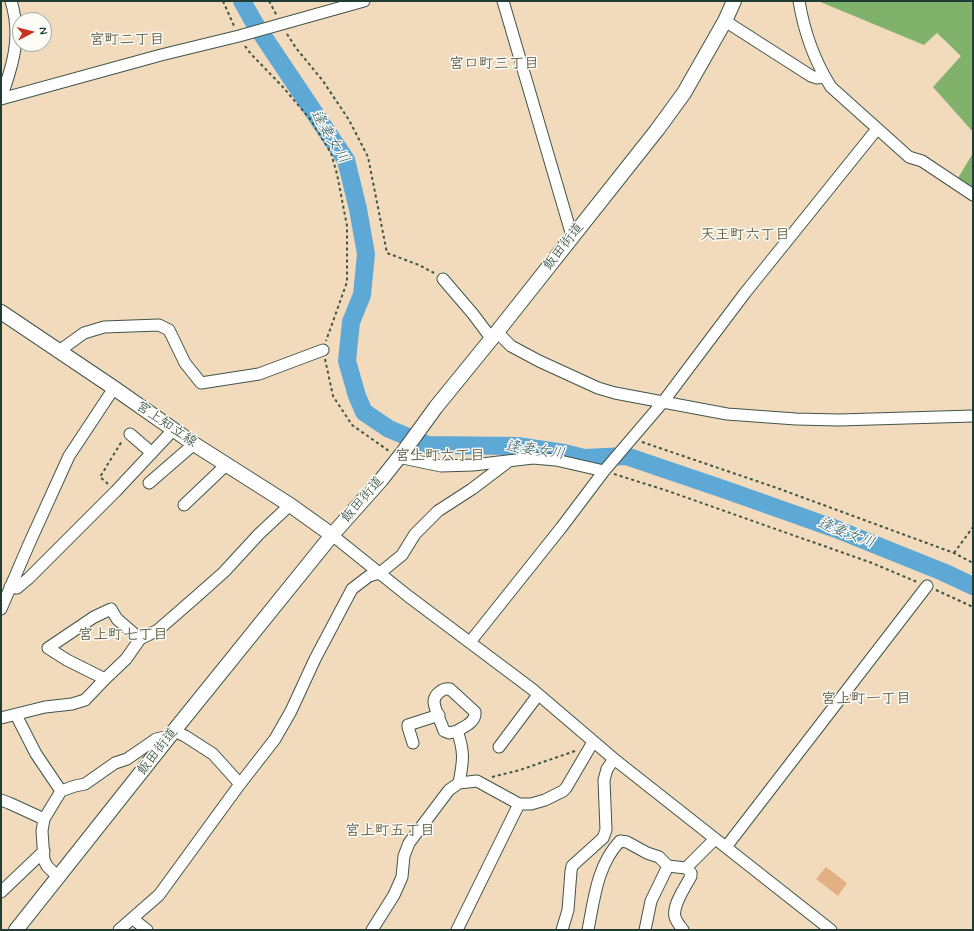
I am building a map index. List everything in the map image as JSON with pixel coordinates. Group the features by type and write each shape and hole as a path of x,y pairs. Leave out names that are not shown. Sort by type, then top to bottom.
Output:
{"main road":[{"name":"飯田街道","path":"16,930 332,535 381,480 436,407 684,93 725,21 734,1"},
{"name":"宮上知立線","path":"1,312 194,444 290,504 332,535"}],"street":[{"path":"1,98 12,64 15,46 16,22 11,1"},
{"path":"1,98 243,35 364,1"},
{"path":"503,1 572,236"},
{"path":"799,1 812,49 824,77 831,87 909,157 922,161 973,195"},
{"path":"725,21 811,76 817,78 824,77"},
{"path":"470,642 606,470 663,402 744,292 877,129"},
{"path":"443,279 473,314 494,335 533,358 598,388 615,393 727,414 796,419 839,420 973,416"},
{"path":"59,351 84,333 104,327 159,325 169,330 185,363 201,383 259,374 323,350"},
{"path":"1,609 69,456 114,388"},
{"path":"10,587 16,588 29,578 116,491 174,429"},
{"path":"127,436 152,453"},
{"path":"149,483 194,444"},
{"path":"401,454 440,466 473,465 533,458 556,460 606,470"},
{"path":"119,930 159,895 240,784 282,730 314,659 352,589 369,576 380,573 402,555 415,534 431,517 509,461"},
{"path":"184,505 226,465"},
{"path":"1,718 45,707 72,704 85,700 105,678 126,659 140,638 158,630 224,572 259,534 290,504"},
{"path":"332,535 408,596 538,695 614,759 831,930"},
{"path":"726,847 927,586"},
{"path":"105,678 67,660 48,648 94,617 111,609 117,619 140,638"},
{"path":"445,689 450,689 476,712 476,717 474,720 457,731 449,733 444,731 434,700 440,692 445,689"},
{"path":"499,747 538,695"},
{"path":"16,715 36,754 61,792"},
{"path":"413,743 408,725 439,715"},
{"path":"457,731 462,746 463,758 459,783"},
{"path":"59,878 44,860 42,831 44,819 61,792 75,786 85,784 115,763 127,759 156,739 172,734 184,736 213,754 240,784"},
{"path":"372,930 394,895 402,877 404,856 408,843 449,790 459,783 477,781 519,804 538,802 563,791 582,763 593,742"},
{"path":"562,930 568,910 572,866 603,838 606,830 604,780 606,769 614,759"},
{"path":"1,800 9,802 44,819"},
{"path":"457,930 519,804"},
{"path":"686,868 715,839"},
{"path":"588,930 597,883 607,860 615,846 620,841 627,842 647,853 659,857 668,866 686,868 691,872 692,876 678,898 674,913 675,918 683,930"},
{"path":"1,892 44,851"},
{"path":"645,930 651,901 668,866"},
{"path":"133,919 147,930"}],"path":[{"path":"223,1 243,35 251,54 282,86 310,119 331,153 337,174 347,226 347,282 323,350 333,396 352,425 401,454"},
{"path":"269,1 277,25 323,81 349,120 368,157 387,253 418,265 443,279"},
{"path":"116,491 100,477 127,436"},
{"path":"630,441 777,488 954,553 973,563"},
{"path":"606,470 872,562 973,607"},
{"path":"954,553 973,527"},
{"path":"477,781 520,770 577,751"}],"green space":[{"path":"818,1 973,1 973,132 933,87 961,56 937,33 924,45"},
{"path":"973,153 973,190 958,178"}],"building":[{"path":"826,867 847,883 838,896 816,879"}],"waterway":[{"name":"逢妻女川","path":"242,1 255,24 346,160 358,209 366,254 362,295 351,322 347,361 357,396 364,412 389,429 428,445 517,446 564,453 584,458 626,456 836,529 943,572 973,586"}],"district":[{"name":"宮町二丁目","path":"127,41"},
{"name":"宮口町三丁目","path":"494,65"},
{"name":"天王町六丁目","path":"745,236"},
{"name":"宮上町六丁目","path":"440,457"},
{"name":"宮上町七丁目","path":"123,636"},
{"name":"宮上町一丁目","path":"866,700"},
{"name":"宮上町五丁目","path":"390,832"}]}
